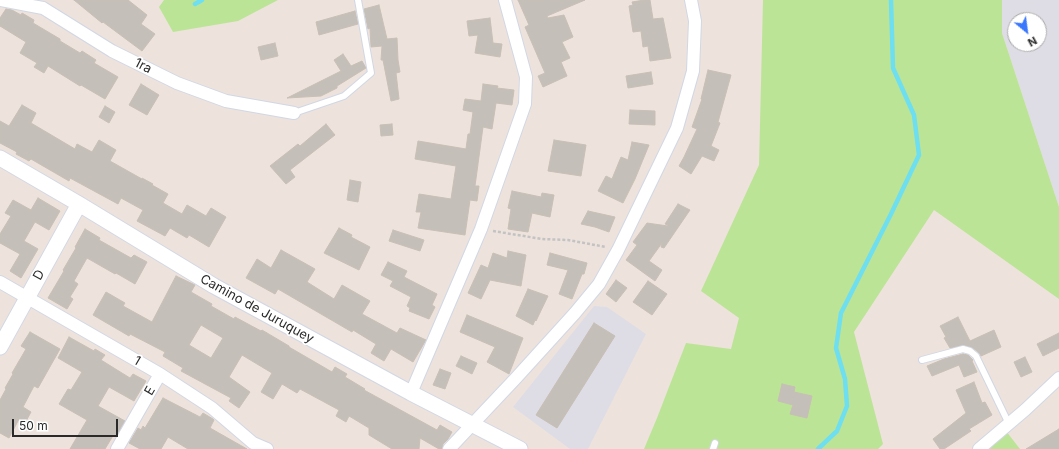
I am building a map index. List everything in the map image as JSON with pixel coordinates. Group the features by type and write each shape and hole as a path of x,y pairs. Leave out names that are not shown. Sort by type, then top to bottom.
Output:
{"street":[{"name":"1ra","path":"0,0 45,4 112,51 177,83 226,101 294,113"},
{"path":"411,393 481,229 525,104 526,77 505,0"},
{"path":"449,449 575,313 599,284 618,250 677,128 693,71 695,21 691,0"},
{"name":"Camino de Juruquey","path":"0,158 214,286 411,393 520,449"},
{"name":"D","path":"0,347 79,204"},
{"name":"1","path":"0,282 160,374 212,408 251,446 267,449"},
{"name":"E","path":"117,449 160,374"},
{"path":"979,449 1009,424 1059,378"}],"lane":[{"path":"294,113 344,96 371,73 358,0"},
{"path":"922,360 963,349 970,351 976,356 1009,424"}],"path":[{"path":"481,229 542,239 568,240 618,250"}],"shaded area":[{"path":"1002,0 1059,0 1059,207 1008,52 1047,52 1047,12 1007,12 1007,48 1002,33"},
{"path":"594,306 607,307 646,334 588,449 570,449 513,407"}],"green space":[{"path":"164,0 278,0 238,21 173,32 159,7"},
{"path":"763,0 1002,0 1002,33 1007,52 1059,207 1059,299 934,210 854,332 883,444 878,449 644,449 686,343 731,349 739,318 701,291 759,165"},
{"path":"1006,431 1020,449 985,449"}],"building":[{"path":"74,0 128,0 147,15 141,24 155,34 142,51 103,22 102,23"},
{"path":"518,0 585,0 547,16 548,18 564,15 573,37 562,42 570,58 561,62 567,76 543,87 538,76 545,73 525,27 529,25"},
{"path":"650,0 653,19 663,18 671,58 650,61 648,46 643,47 641,31 633,32 629,6 633,5 632,2"},
{"path":"379,5 387,39 397,38 400,72 396,73 399,99 391,101 383,60 381,60 382,46 371,47 370,28 368,29 364,9"},
{"path":"6,9 12,10 21,15 22,13 34,20 33,23 80,53 82,51 96,60 94,63 118,77 105,99 81,85 80,86 48,66 44,73 34,67 37,63 20,53 26,42 0,26 0,18"},
{"path":"355,11 358,24 319,35 316,22"},
{"path":"490,18 493,43 502,44 500,57 475,53 478,35 469,36 467,21"},
{"path":"275,43 278,56 261,60 258,47"},
{"path":"343,54 351,66 362,61 366,68 337,86 337,88 321,96 287,98 341,71 334,60"},
{"path":"708,70 731,75 718,122 720,123 711,146 719,150 714,161 702,156 691,174 679,166 697,129 692,127 702,99"},
{"path":"651,72 653,84 628,88 626,76"},
{"path":"141,84 159,95 147,115 129,105"},
{"path":"483,84 498,86 497,88 514,90 512,105 496,103 492,129 483,127 475,186 479,186 477,201 470,200 465,235 418,228 421,212 416,212 419,194 451,199 456,166 415,159 418,141 466,149 473,112 463,110 465,99 481,101"},
{"path":"22,105 36,113 31,123 75,149 77,144 92,152 99,140 116,150 110,161 153,184 152,185 168,194 163,203 182,214 187,205 206,216 211,208 226,217 209,247 189,235 187,238 170,228 165,236 137,221 143,210 121,198 118,204 70,178 69,181 31,159 29,161 16,154 17,152 0,143 0,121 9,126"},
{"path":"105,106 115,112 109,123 99,117"},
{"path":"630,110 655,111 655,125 629,124"},
{"path":"326,124 335,135 290,170 295,177 286,184 270,166 298,144 300,146"},
{"path":"392,124 393,135 381,136 380,125"},
{"path":"554,140 586,145 581,176 548,171"},
{"path":"632,142 649,145 623,203 598,191 606,176 612,179 621,157 628,160"},
{"path":"350,180 361,182 358,202 347,200"},
{"path":"512,191 541,197 542,193 554,195 550,217 532,213 528,232 508,229 511,209 508,208"},
{"path":"38,198 60,211 49,230 35,222 24,241 38,249 21,278 10,271 20,254 0,243 0,234 11,216 5,213 13,200 31,210"},
{"path":"678,204 690,210 664,248 661,247 662,243 649,261 662,270 655,281 626,260 637,245 633,242 647,223 668,226 665,224"},
{"path":"588,211 615,217 609,232 581,224"},
{"path":"339,228 352,235 351,237 370,247 359,270 324,253"},
{"path":"85,229 100,238 99,240 131,258 134,255 147,262 135,284 87,258 74,281 78,284 70,297 73,299 67,309 48,298 64,271 63,270"},
{"path":"393,230 424,240 420,251 389,241"},
{"path":"281,250 315,269 307,282 334,299 342,285 370,301 362,314 397,333 400,328 426,340 413,362 391,349 384,361 371,353 376,344 353,330 352,332 278,289 275,294 246,278 257,259 271,268"},
{"path":"508,251 526,255 521,286 490,280 481,299 468,293 481,265 488,268 493,253 507,258"},
{"path":"550,253 587,263 584,274 582,274 572,299 559,294 568,270 547,265"},
{"path":"388,262 407,271 404,277 437,294 432,305 435,307 429,319 409,311 410,308 407,306 411,297 390,286 393,281 381,275"},
{"path":"176,276 195,285 191,292 212,304 211,306 234,319 235,317 261,331 262,330 332,372 335,367 347,374 345,377 365,389 364,390 437,430 440,425 452,432 443,444 442,449 439,449 420,438 419,449 392,449 369,435 369,428 349,416 346,422 336,416 339,410 300,389 297,393 282,384 273,399 261,392 272,373 242,355 229,377 250,392 239,408 229,401 231,398 181,371 183,368 163,356 165,352 130,334 129,336 93,315 106,292 125,303 123,306 152,322","holes":["201,325 223,338 211,358 189,345"]},
{"path":"616,280 627,288 616,302 606,294"},
{"path":"648,281 667,294 652,315 633,302"},
{"path":"528,289 548,296 533,325 516,316"},
{"path":"467,315 523,338 509,374 487,362 495,347 460,332"},
{"path":"958,317 970,341 994,330 1001,347 981,356 973,348 964,345 950,348 944,338 946,337 940,326"},
{"path":"594,323 615,336 557,428 536,415"},
{"path":"30,332 60,349 38,388 34,386 23,407 31,412 25,423 19,419 9,438 0,433 0,400 13,374 12,373 26,349 21,346"},
{"path":"1059,333 1059,348 1043,356 1037,344"},
{"path":"69,337 94,351 95,349 105,355 101,360 130,378 133,374 146,381 134,401 109,387 98,406 125,421 116,436 114,434 105,449 70,449 87,420 59,404 68,389 71,390 82,372 58,358"},
{"path":"963,354 968,355 973,360 972,361 977,372 964,377 959,365 932,376 927,366 944,359"},
{"path":"461,356 477,363 472,374 456,366"},
{"path":"1025,357 1032,372 1021,377 1014,362"},
{"path":"440,369 451,373 445,389 433,385"},
{"path":"974,382 982,403 985,402 992,415 969,429 971,431 944,449 940,449 933,439 966,413 956,390"},
{"path":"782,384 795,387 794,392 812,396 807,418 790,414 793,405 778,401"},
{"path":"163,398 200,417 203,413 213,419 214,420 210,428 247,449 188,449 168,437 161,449 140,449 129,443 138,428 141,430 143,426 145,428"},
{"path":"1059,429 1059,449 1026,449"}],"waterway":[{"path":"195,4 202,0"},
{"path":"818,449 837,431 847,406 845,379 836,348 841,313 919,155 914,115 893,68 891,0"}]}
